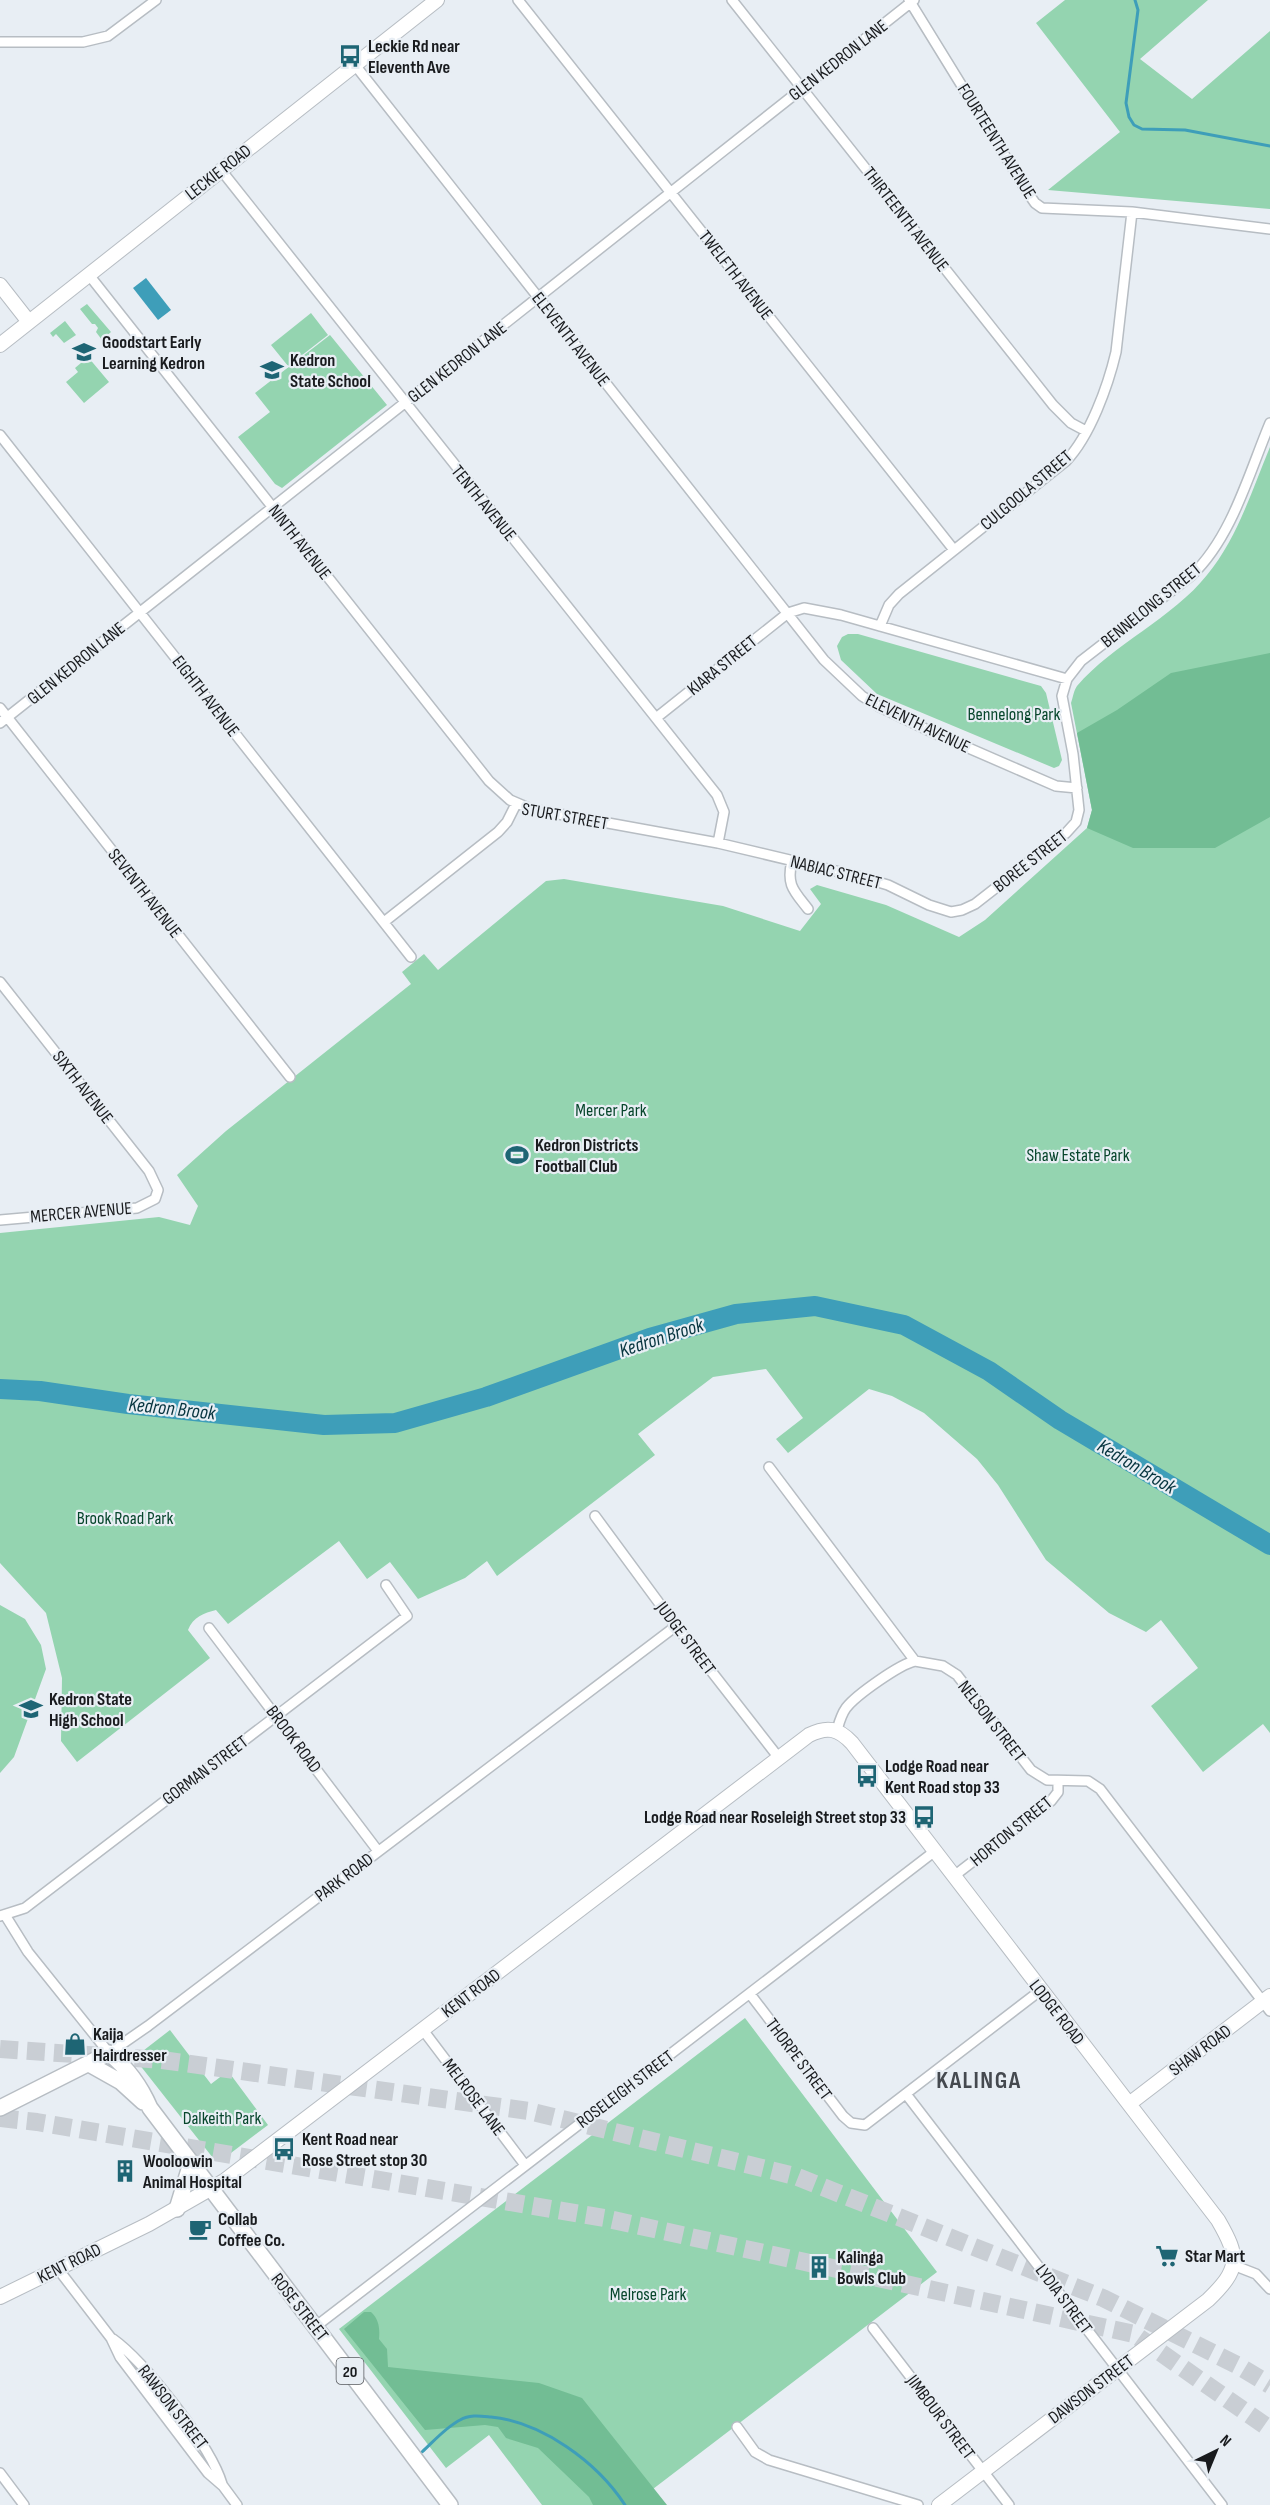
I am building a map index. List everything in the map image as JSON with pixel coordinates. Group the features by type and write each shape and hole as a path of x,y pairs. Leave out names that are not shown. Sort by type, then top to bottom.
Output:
{"main road":[{"name":"PARK ROAD","path":"0,2108 109,2053"},
{"name":"ROSE STREET","path":"109,2053 133,2076 150,2108 450,2505"},
{"name":"ROSE STREET","path":"89,2064 121,2082 150,2108"},
{"path":"177,2209 191,2163"}],"street":[{"path":"0,42 83,42 108,36 156,0"},
{"name":"LECKIE ROAD","path":"0,345 437,0"},
{"name":"TWELFTH AVENUE","path":"518,0 954,550"},
{"name":"THIRTEENTH AVENUE","path":"732,0 1053,405 1071,423 1086,430"},
{"name":"GLEN KEDRON LANE","path":"4,720 911,1"},
{"name":"FOURTEENTH AVENUE","path":"911,1 1035,203 1045,208 1132,212 1270,229"},
{"name":"ELEVENTH AVENUE","path":"355,65 824,660 870,701 934,733 1056,786 1077,788"},
{"name":"TENTH AVENUE","path":"221,170 720,800 723,820 718,843"},
{"name":"CULGOOLA STREET","path":"880,626 885,611 893,600 1073,453 1086,430 1111,371 1116,352 1132,212"},
{"name":"NINTH AVENUE","path":"89,275 489,781 516,804"},
{"path":"0,285 29,322"},
{"name":"BENNELONG STREET","path":"1067,679 1081,661 1192,575 1209,557 1223,535 1270,423"},
{"name":"EIGHTH AVENUE","path":"0,435 411,957"},
{"path":"788,613 799,608 818,610 1067,679 1062,696 1077,788"},
{"name":"KIARA STREET","path":"656,718 788,613"},
{"name":"SEVENTH AVENUE","path":"0,708 4,720 290,1077"},
{"name":"BOREE STREET","path":"951,912 975,904 1074,825 1079,815 1077,788"},
{"name":"STURT STREET","path":"384,922 498,832 507,822 516,804 539,811 718,843"},
{"name":"NABIAC STREET","path":"718,843 888,885 951,912"},
{"path":"792,861 790,886 808,909"},
{"name":"SIXTH AVENUE","path":"0,982 149,1171 157,1184 157,1195"},
{"name":"MERCER AVENUE","path":"0,1220 137,1208 150,1203 157,1195"},
{"path":"769,1467 915,1660 898,1667 854,1700 843,1714 837,1730"},
{"name":"JUDGE STREET","path":"595,1516 676,1626 779,1758"},
{"name":"GORMAN STREET","path":"2,1916 25,1908 407,1616 386,1585"},
{"name":"PARK ROAD","path":"109,2053 148,2026 676,1626"},
{"name":"BROOK ROAD","path":"209,1628 378,1851"},
{"name":"NELSON STREET","path":"915,1660 951,1670 1031,1770 1047,1780 1088,1781 1100,1789 1268,2003"},
{"name":"KENT ROAD","path":"0,2297 177,2209 210,2189 423,2030 779,1758 818,1731 837,1730"},
{"name":"LODGE ROAD","path":"837,1730 852,1743 1218,2220 1232,2244 1233,2265"},
{"name":"HORTON STREET","path":"954,1876 1051,1801 1058,1792 1058,1781"},
{"name":"ROSELEIGH STREET","path":"315,2327 935,1851"},
{"name":"ROSE STREET","path":"2,1916 109,2053"},
{"path":"906,2094 1041,1990"},
{"name":"THORPE STREET","path":"750,1994 850,2123 865,2125 906,2094"},
{"name":"SHAW ROAD","path":"1129,2104 1268,2003"},
{"name":"MELROSE LANE","path":"423,2030 525,2165"},
{"name":"LYDIA STREET","path":"906,2094 1222,2505"},
{"path":"1233,2265 1256,2274 1270,2289"},
{"name":"DAWSON STREET","path":"939,2505 1208,2300 1224,2285 1233,2265"},
{"name":"RAWSON STREET","path":"58,2269 111,2337 127,2366 208,2473 223,2486 237,2505"},
{"name":"JIMBOUR STREET","path":"873,2328 1009,2505"},
{"path":"736,2427 755,2452 769,2460 918,2505"},
{"path":"0,2473 24,2505"}],"green space":[{"path":"1065,0 1208,0 1140,59 1192,99 1270,31 1270,209 1048,190 1120,132 1036,23"},
{"path":"87,304 111,332 102,340 96,332 98,328 80,309"},
{"path":"311,313 328,335 288,366 271,345"},
{"path":"65,321 76,335 64,343 56,334 53,337 50,333"},
{"path":"330,335 387,405 282,488 275,484 238,437 270,412 255,393"},
{"path":"88,357 109,382 84,403 66,382 78,372 75,368"},
{"path":"1270,447 1270,1733 1263,1724 1203,1772 1151,1706 1198,1668 1161,1620 1146,1632 1109,1613 1046,1560 998,1485 977,1459 924,1413 892,1396 869,1389 788,1453 776,1439 803,1418 766,1369 713,1377 638,1434 655,1455 497,1576 487,1561 465,1578 418,1599 390,1562 367,1579 339,1541 228,1624 216,1610 199,1616 188,1630 210,1658 77,1762 61,1741 62,1678 46,1613 0,1563 0,1233 159,1217 190,1225 198,1206 177,1175 226,1131 411,984 402,972 424,954 438,970 546,881 564,879 723,906 800,931 821,904 810,889 817,885 886,905 959,937 985,920 1087,828 1092,810 1071,703 1076,688 1108,657 1177,605 1207,575 1218,561 1235,530"},
{"name":"Bennelong Park","path":"848,634 858,634 1041,686 1046,693 1062,760 1059,766 1054,768 877,694 841,660 837,646 842,637"},
{"path":"1270,653 1270,817 1215,848 1133,848 1087,828 1092,810 1077,733 1117,710 1171,673"},
{"path":"0,1605 25,1619 41,1645 46,1669 14,1757 0,1773"},
{"name":"Melrose Park","path":"745,2018 937,2272 632,2505 542,2505 489,2435 446,2468 339,2329"},
{"name":"Dalkeith Park","path":"170,2030 211,2084 228,2071 268,2125 223,2159 213,2158 139,2064 139,2054"},
{"path":"364,2312 371,2312 377,2321 379,2339 387,2349 388,2367 539,2383 582,2398 667,2505 593,2505 589,2497 538,2448 506,2438 498,2427 485,2425 425,2430 344,2329"}],"water":[{"path":"146,278 171,310 158,320 133,288"}],"waterway":[{"path":"1135,0 1138,10 1126,103 1129,117 1134,125 1142,129 1185,130 1270,146"},
{"name":"Kedron Brook","path":"0,1389 40,1391 128,1404 324,1425 395,1423 486,1397 650,1338 736,1314 815,1306 904,1325 989,1371 1060,1420 1270,1545"},
{"path":"422,2452 445,2431 464,2418 479,2416 510,2420 530,2427 567,2447 599,2474 625,2505"}],"tunnel":[{"path":"0,2049 162,2060 529,2111 795,2176 1103,2298 1237,2365 1270,2385"},
{"path":"0,2118 37,2122 604,2218 1134,2334 1270,2429"}],"place":[{"name":"Leckie Rd near Eleventh Ave","path":"350,56"},
{"name":"Goodstart Early Learning Kedron","path":"84,352"},
{"name":"Kedron State School","path":"272,370"},
{"name":"Kedron Districts Football Club","path":"517,1155"},
{"name":"Kedron State High School","path":"31,1709"},
{"name":"Lodge Road near Kent Road stop 33","path":"867,1776"},
{"name":"Lodge Road near Roseleigh Street stop 33","path":"924,1817"},
{"name":"Kaija Hairdresser","path":"75,2044"},
{"name":"Kent Road near Rose Street stop 30","path":"284,2149"},
{"name":"Wooloowin Animal Hospital","path":"125,2171"},
{"name":"Collab Coffee Co.","path":"200,2229"},
{"name":"Star Mart","path":"1167,2256"},
{"name":"Kalinga Bowls Club","path":"819,2267"}],"district":[{"name":"KALINGA","path":"979,2080"}],"park label":[{"name":"Mercer Park","path":"611,1110"},
{"name":"Shaw Estate Park","path":"1078,1155"},
{"name":"Brook Road Park","path":"125,1518"}]}
